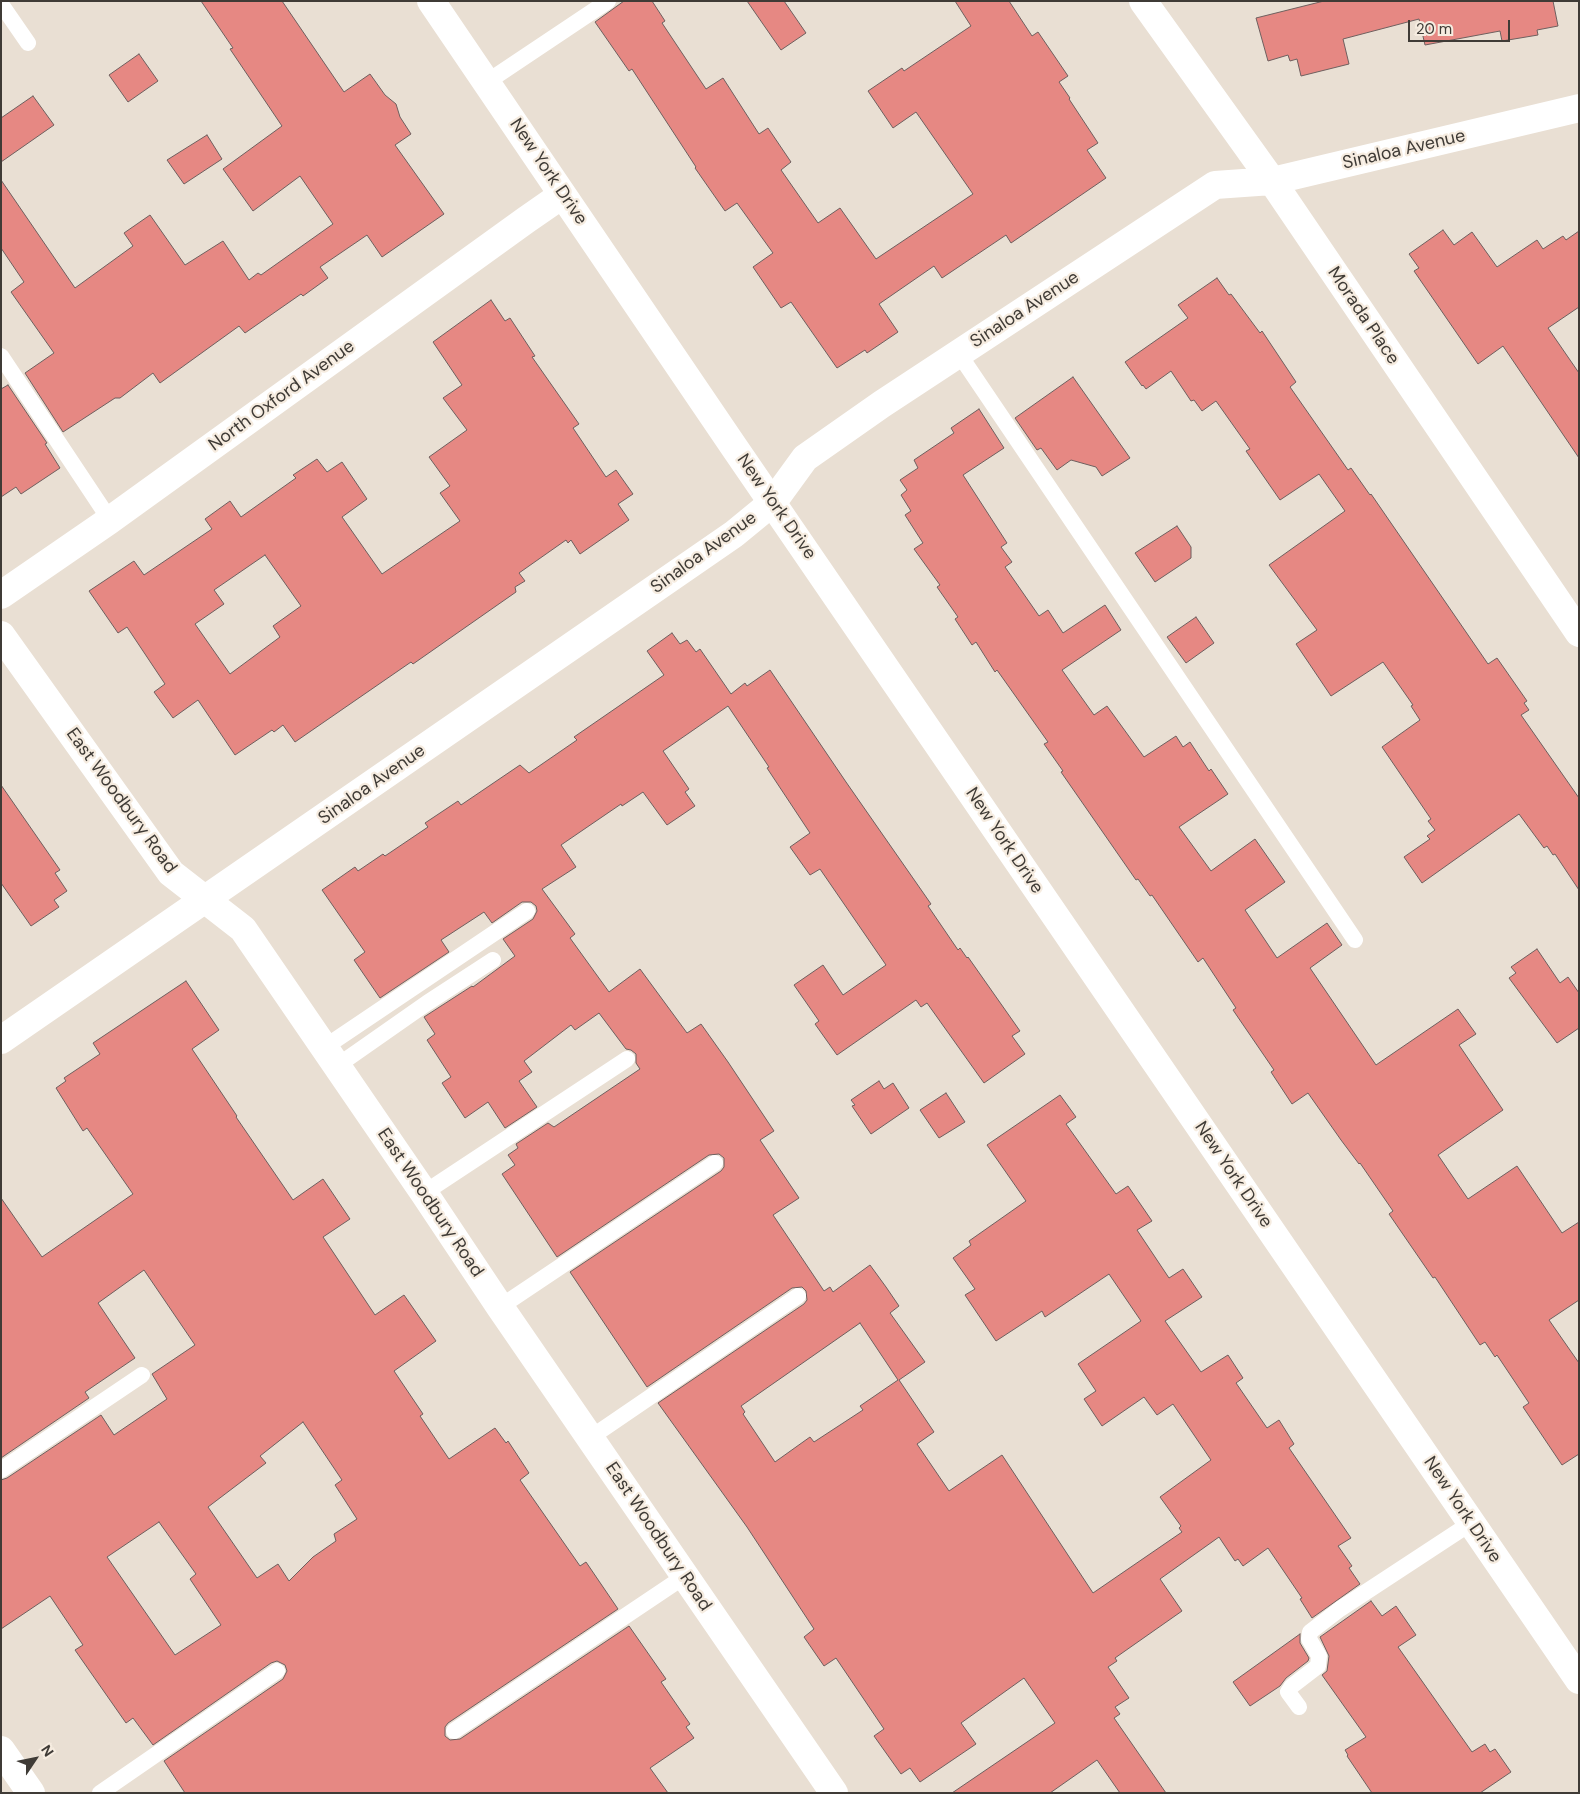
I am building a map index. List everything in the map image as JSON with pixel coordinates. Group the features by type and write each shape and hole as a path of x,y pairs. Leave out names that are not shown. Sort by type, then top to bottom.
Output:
{"street":[{"name":"New York Drive","path":"431,1 1579,1680"},
{"name":"Morada Place","path":"1143,1 1272,181 1579,633"},
{"name":"Sinaloa Avenue","path":"1,1040 205,901 726,539 772,502 805,458 1215,185 1272,181 1579,108"},
{"name":"North Oxford Avenue","path":"1,594 110,520 562,195"},
{"name":"East Woodbury Road","path":"1,635 171,873 243,929 834,1793"},
{"path":"1,1750 31,1793"}],"lane":[{"path":"487,82 608,1"},
{"path":"1,4 28,43"},
{"path":"959,354 1355,940"},
{"path":"1,356 110,520"},
{"path":"331,1057 527,910"},
{"path":"331,1057 427,1003 493,960"},
{"path":"424,1193 627,1059"},
{"path":"500,1307 715,1163"},
{"path":"590,1438 798,1296"},
{"path":"1,1470 142,1375"},
{"path":"1299,1707 1288,1692 1292,1686 1318,1666 1319,1656 1310,1639 1310,1632 1471,1523"},
{"path":"454,1731 685,1576"},
{"path":"100,1793 277,1671"}],"building":[{"path":"201,1 282,1 344,92 370,74 385,95 396,104 400,117 411,134 395,145 444,214 382,257 367,235 320,267 328,278 303,296 301,294 245,333 239,326 160,383 153,373 120,398 115,398 63,432 25,373 54,353 11,292 24,282 1,248 1,180 75,288 133,246 124,233 150,215 185,265 223,241 249,280 258,273 261,275 333,224 300,176 253,211 223,169 282,126 230,49 233,48"},
{"path":"624,1 652,1 665,21 662,23 706,89 723,78 759,134 768,128 791,162 781,170 818,223 840,208 876,259 973,194 916,112 893,128 868,91 902,68 904,71 971,26 955,1 1009,1 1032,36 1038,32 1068,76 1059,82 1098,143 1087,150 1106,178 1011,243 1006,235 942,278 934,266 879,304 898,332 867,353 865,350 837,368 791,302 781,308 753,267 773,253 737,203 725,211 695,168 632,69 629,71 595,22"},
{"path":"747,1 784,1 806,33 781,50"},
{"path":"1324,1 1553,1 1558,26 1537,30 1538,35 1502,41 1500,31 1425,45 1419,19 1343,39 1349,64 1301,76 1297,59 1290,61 1288,55 1268,61 1256,18"},
{"path":"139,54 158,81 128,102 109,75"},
{"path":"33,96 54,125 1,162 1,118"},
{"path":"207,135 222,159 184,184 167,160"},
{"path":"1443,230 1454,245 1472,232 1497,267 1537,240 1543,249 1563,236 1566,240 1579,231 1579,307 1548,328 1579,373 1579,458 1503,346 1478,364 1414,271 1419,268 1409,254"},
{"path":"1217,278 1260,333 1262,331 1296,382 1290,387 1348,470 1351,468 1371,494 1488,664 1497,658 1527,701 1524,703 1529,710 1521,715 1579,798 1579,890 1555,854 1553,855 1547,846 1544,848 1519,814 1422,883 1404,857 1430,839 1427,836 1435,830 1428,821 1431,819 1382,747 1420,720 1411,706 1413,705 1383,662 1331,696 1296,644 1317,630 1269,565 1345,511 1319,474 1280,500 1246,451 1250,449 1216,401 1202,411 1194,400 1191,401 1171,371 1146,389 1125,362 1188,318 1178,305"},
{"path":"491,300 505,321 510,318 535,356 532,357 579,424 573,428 606,477 616,470 633,494 618,504 629,520 580,554 571,540 568,543 566,540 519,573 525,581 515,587 516,592 413,664 411,662 295,742 283,725 274,732 272,730 235,755 198,700 173,718 154,692 165,684 127,627 118,633 89,591 134,561 144,575 212,529 205,519 230,501 241,517 296,478 293,475 317,459 327,472 342,462 367,499 342,517 382,574 460,521 440,493 450,486 429,457 467,430 443,398 462,385 433,342","holes":["265,555 301,606 273,626 280,637 230,674 195,624 224,604 214,590"]},
{"path":"1073,377 1130,458 1102,476 1096,467 1071,460 1057,470 1041,448 1037,450 1015,418"},
{"path":"8,385 47,443 45,444 60,468 21,494 16,487 1,497 1,389"},
{"path":"979,409 1004,448 963,475 1007,543 1001,547 1012,562 1005,567 1039,616 1048,610 1063,633 1105,605 1121,630 1062,670 1094,715 1107,706 1144,757 1176,736 1183,747 1190,742 1209,771 1211,769 1228,794 1179,827 1211,871 1255,839 1285,882 1245,910 1277,958 1327,923 1342,945 1310,968 1376,1065 1458,1009 1476,1034 1459,1045 1503,1110 1438,1155 1468,1199 1517,1166 1562,1233 1579,1222 1579,1300 1549,1320 1579,1363 1579,1454 1562,1465 1523,1407 1529,1403 1497,1355 1495,1357 1485,1342 1480,1345 1435,1277 1433,1278 1389,1214 1393,1211 1308,1093 1292,1104 1271,1072 1274,1070 1233,1010 1236,1008 1203,958 1198,962 1152,895 1150,896 1138,879 1136,880 1061,772 1063,771 1044,744 1048,742 997,670 995,672 976,642 972,645 955,619 958,617 937,587 940,585 914,549 923,543 905,515 911,511 901,495 907,490 900,480 918,468 914,460 954,433 951,428"},
{"path":"1177,526 1191,547 1191,558 1155,582 1135,553"},
{"path":"1196,617 1214,643 1186,663 1167,637"},
{"path":"672,633 680,644 687,640 696,652 700,649 731,694 745,683 747,686 770,670 931,904 928,906 958,950 960,948 968,957 1020,1031 1012,1036 1025,1054 984,1083 927,1003 921,1007 916,1000 837,1055 815,1024 819,1021 794,985 823,965 843,995 886,965 820,869 810,875 790,847 810,833 728,706 663,751 689,789 685,792 695,806 667,825 643,792 622,806 621,804 561,845 576,867 542,889 575,934 570,938 609,992 640,969 687,1033 701,1024 728,1062 774,1131 760,1140 799,1198 773,1215 824,1291 830,1287 833,1292 870,1265 899,1306 890,1313 925,1362 899,1380 934,1432 917,1444 949,1491 1002,1455 1093,1593 1182,1532 1179,1528 1181,1526 1160,1497 1211,1460 1173,1404 1157,1415 1144,1397 1102,1426 1084,1399 1096,1391 1078,1364 1141,1321 1109,1274 1045,1317 1042,1311 996,1341 965,1295 975,1289 953,1258 971,1245 969,1241 1026,1201 987,1145 1060,1095 1076,1117 1066,1124 1116,1194 1128,1186 1152,1221 1137,1230 1169,1278 1183,1269 1202,1297 1165,1321 1201,1372 1228,1355 1243,1378 1236,1383 1267,1428 1279,1420 1294,1444 1289,1448 1351,1538 1338,1546 1352,1566 1349,1568 1360,1584 1312,1618 1300,1599 1302,1598 1268,1548 1243,1566 1238,1559 1235,1561 1219,1537 1160,1579 1182,1611 1115,1658 1117,1661 1108,1667 1129,1698 1115,1707 1120,1714 1114,1718 1166,1793 1120,1793 1097,1760 1050,1793 952,1793 1055,1723 1024,1678 961,1723 976,1744 920,1782 910,1768 901,1774 874,1736 884,1729 836,1658 824,1666 804,1637 814,1629 747,1527 658,1403 804,1304 807,1300 806,1291 802,1287 792,1288 647,1387 570,1272 721,1171 724,1167 724,1158 719,1154 709,1155 557,1257 502,1174 515,1165 508,1155 518,1148 516,1144 548,1123 554,1127 640,1069 636,1063 636,1054 626,1049 599,1013 575,1030 571,1025 524,1061 532,1072 519,1081 537,1107 505,1128 488,1102 465,1118 442,1083 451,1077 427,1040 435,1034 424,1017 473,987 515,956 503,939 533,919 537,911 536,906 531,902 522,902 492,923 484,912 441,940 449,952 380,998 354,960 365,952 322,890 355,867 358,871 383,854 385,856 428,827 425,823 458,801 461,805 520,765 529,773 577,740 574,737 664,675 647,651","holes":["860,1323 898,1380 860,1406 863,1410 814,1442 810,1437 775,1462 743,1414 745,1412 741,1406"]},
{"path":"1,785 60,870 55,873 67,891 54,900 59,907 31,926 1,883"},
{"path":"1537,949 1560,983 1568,977 1579,993 1579,1028 1557,1043 1509,978 1516,973 1511,967"},
{"path":"186,981 219,1030 192,1049 293,1200 323,1179 350,1219 323,1237 375,1315 404,1295 436,1341 394,1371 423,1414 420,1416 449,1459 495,1428 506,1443 508,1441 529,1473 520,1480 580,1566 586,1562 618,1609 448,1723 445,1727 445,1736 450,1740 460,1739 629,1626 666,1679 661,1682 690,1724 686,1727 694,1738 650,1768 668,1793 185,1793 164,1761 283,1679 287,1671 285,1665 277,1661 271,1663 153,1745 133,1718 126,1723 75,1650 83,1645 50,1596 1,1629 1,1480 7,1478 101,1415 114,1435 167,1399 152,1374 195,1345 144,1270 98,1303 135,1358 85,1392 89,1398 1,1458 1,1198 42,1257 133,1194 87,1128 83,1131 56,1088 66,1081 64,1078 100,1054 93,1043","holes":["303,1422 342,1480 335,1485 357,1519 334,1534 336,1541 313,1557 289,1581 278,1564 257,1578 208,1507 266,1463 260,1456","159,1522 196,1574 190,1579 221,1625 175,1655 107,1557"]},
{"path":"879,1081 884,1089 893,1083 909,1108 871,1134 852,1106 855,1105 851,1100"},
{"path":"946,1093 965,1122 939,1138 920,1110"},
{"path":"1371,1601 1382,1616 1396,1606 1416,1635 1398,1647 1472,1752 1485,1744 1490,1752 1495,1749 1511,1772 1480,1793 1372,1793 1345,1750 1366,1737 1322,1675 1327,1671 1329,1656 1320,1637"},
{"path":"1300,1634 1300,1643 1309,1658 1308,1661 1286,1678 1280,1686 1250,1706 1233,1682"}]}
